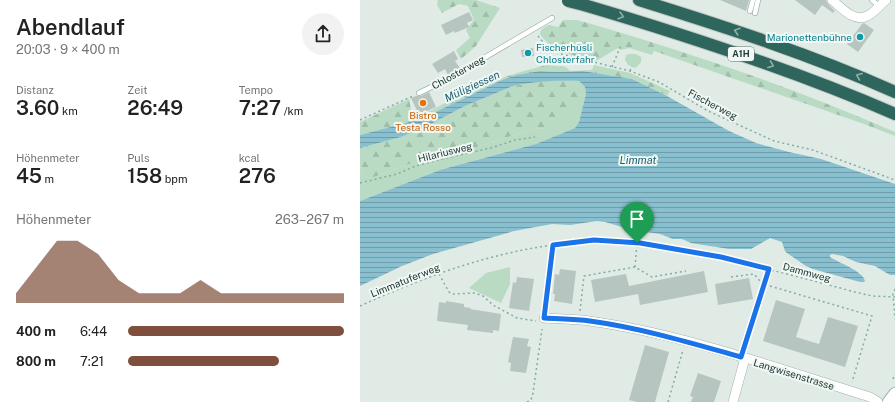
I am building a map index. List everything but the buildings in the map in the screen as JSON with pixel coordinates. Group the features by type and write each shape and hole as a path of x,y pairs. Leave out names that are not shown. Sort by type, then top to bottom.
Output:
{"highway":[{"name":"A1H","path":"567,0 656,26 764,62 829,86 895,114"},
{"name":"A1H","path":"639,0 792,50 895,92"}],"main road":[{"path":"888,402 895,394"}],"street":[{"path":"832,0 854,17 860,18 866,17 879,2"},
{"name":"Langwisenstrasse","path":"541,320 588,321 686,341 849,390 870,397 878,402"},
{"path":"733,402 743,358"}],"lane":[{"path":"752,0 753,12 758,0"},
{"name":"Chlosterweg","path":"419,93 450,78 552,18"},
{"path":"743,358 764,285"}],"path":[{"name":"Fischerweg","path":"533,29 548,48 561,54 630,72 659,82 708,111 767,138 813,150 895,180"},
{"path":"612,67 621,45"},
{"path":"630,72 632,66"},
{"name":"Chlosterweg","path":"360,120 419,93"},
{"name":"Hilariusweg","path":"360,183 397,174 416,166 491,148 515,140 535,137"},
{"name":"Dammweg","path":"456,268 508,253 594,240 637,243 721,257 872,296 894,297"},
{"path":"635,267 637,243"},
{"path":"439,274 449,292 452,294 475,292 483,296 493,305 517,318 541,320 553,245"},
{"path":"578,320 584,276 635,267 652,277 686,271"},
{"name":"Limmatuferweg","path":"360,306 414,283 456,268"},
{"path":"764,285 769,269"},
{"path":"730,278 754,274 764,285 872,316 849,390"},
{"path":"895,289 895,319"},
{"path":"527,402 531,400 542,329"},
{"path":"668,402 686,341"},
{"path":"892,379 895,374"}],"green space":[{"path":"438,0 476,0 500,8 476,46 461,59 456,50 470,38 466,30 474,20 468,6 459,4 442,13 437,5"},
{"path":"563,20 577,20 671,48 784,87 895,132 895,136 654,51 652,55 629,48 621,50 618,48 596,61 565,52 551,45 540,34 544,27 549,25 558,27"},
{"path":"636,54 641,57 640,63 635,68 628,65 625,60 626,55"},
{"path":"547,65 566,67 570,71 592,70 594,65 630,73 670,91 667,96 632,79 583,71 556,72 540,71 502,80 421,119 360,135 360,122 409,99 413,120 481,86 513,74"},
{"path":"551,80 579,81 579,95 566,118 546,128 533,129 477,147 462,148 431,156 371,178 364,176 360,165 360,148 401,137 425,127 465,106 513,86"},
{"path":"579,81 585,87 586,94 579,122 575,128 536,144 440,170 360,201 360,165 364,176 371,178 431,156 462,148 477,147 533,129 546,128 579,95"},
{"path":"510,267 510,284 501,303 469,288 486,273"}],"water":[{"name":"Limmat","path":"540,71 583,71 632,79 667,96 729,131 756,143 821,159 895,184 895,275 890,275 875,266 856,262 843,256 832,254 830,257 860,274 865,281 860,282 813,269 787,253 782,242 770,238 751,249 729,249 691,243 682,239 673,239 660,234 633,230 597,221 570,225 552,224 514,231 433,254 402,266 360,286 360,201 440,170 536,144 575,128 579,122 586,94 585,87 579,81 554,81 521,84 465,106 425,127 401,137 360,148 360,135 421,119 502,80 517,75"}],"place":[{"name":"Marionettenbühne","path":"860,37"},
{"name":"Fischerhüsli Chlosterfahr","path":"528,53"},
{"name":"Bistro Testa Rosso","path":"423,103"}],"route":[{"path":"594,240 637,243 721,257 769,269 741,357 686,341 637,330 588,321 544,318 553,245 594,240"}],"water label":[{"name":"Müligiessen","path":"472,86"}]}
